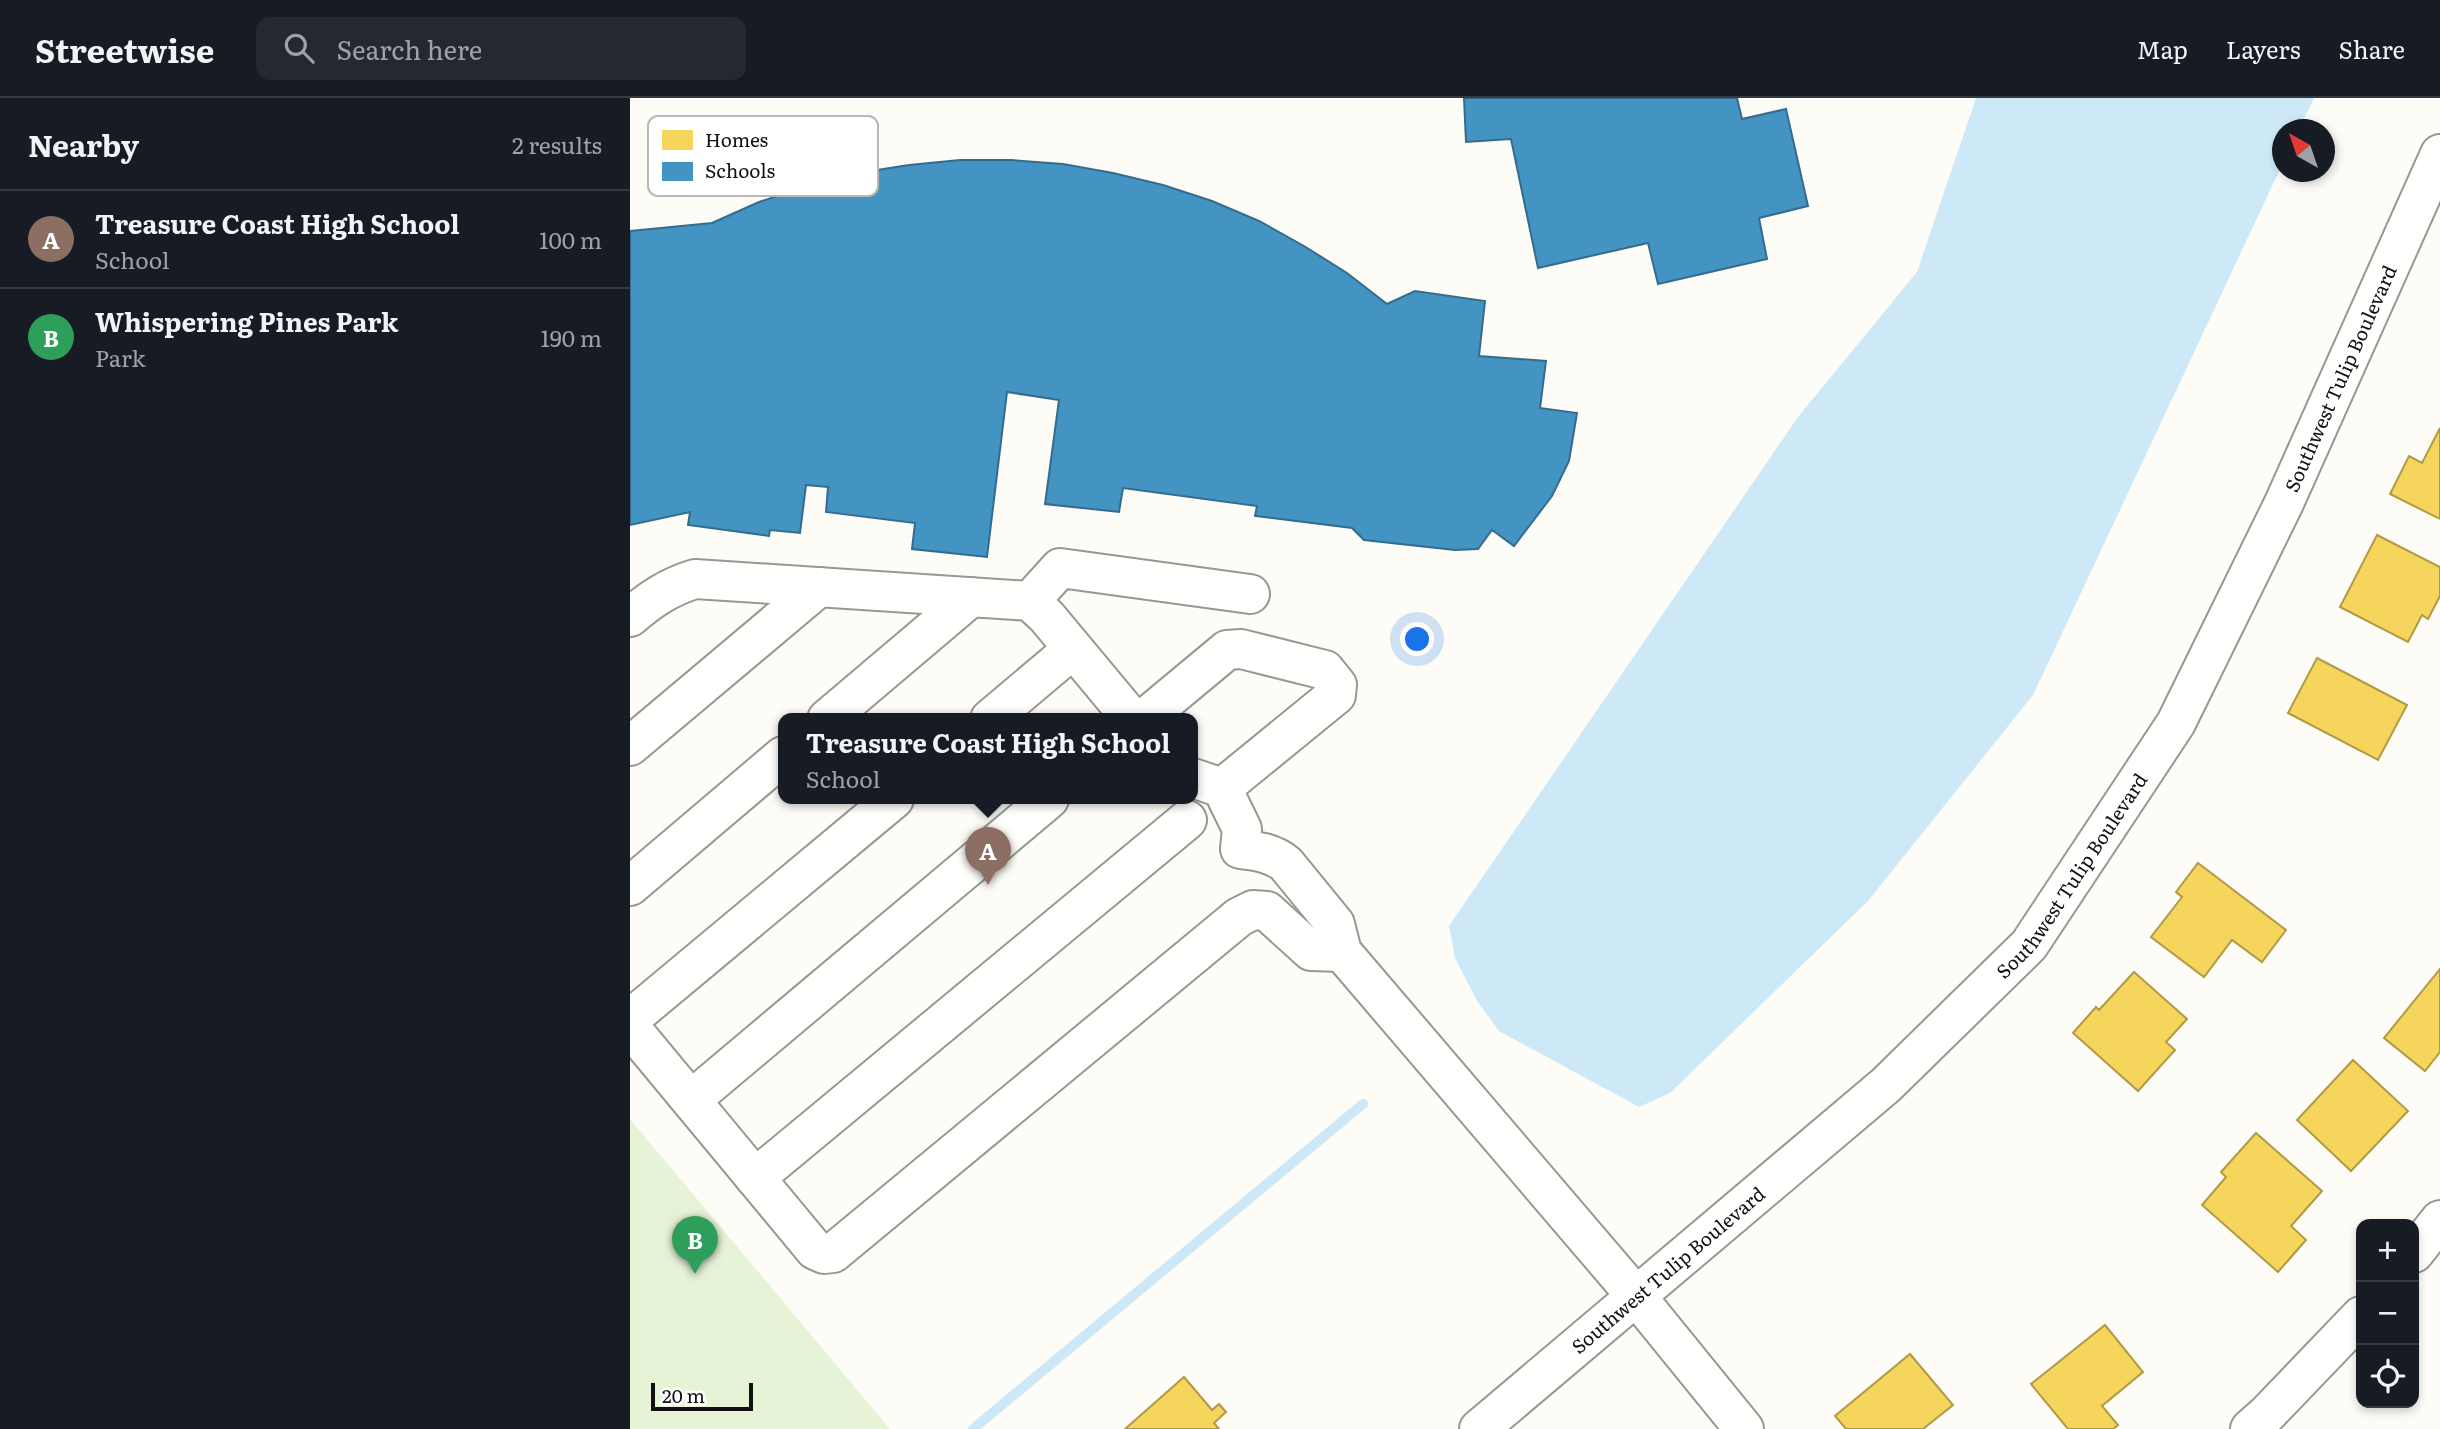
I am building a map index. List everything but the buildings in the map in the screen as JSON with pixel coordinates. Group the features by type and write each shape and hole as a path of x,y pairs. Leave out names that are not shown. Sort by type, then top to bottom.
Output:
{"street":[{"name":"Southwest Tulip Boulevard","path":"1479,1429 1886,1085 2029,945 2176,723 2284,503 2440,154"},
{"path":"1030,601 1060,568 1250,594"},
{"path":"630,617 651,599 673,586 695,579 1030,601 1047,617 1127,713"},
{"path":"630,746 819,587"},
{"path":"834,713 971,597"},
{"path":"997,713 1073,649"},
{"path":"1151,713 1227,650 1241,649 1325,670 1337,685 1336,695 1207,783 1241,829 1240,849"},
{"path":"630,886 778,760"},
{"path":"630,1020 888,804"},
{"path":"691,1100 1043,804"},
{"path":"755,1178 1185,810 1221,846 1264,852 1278,857 1286,864 1335,924 1342,952 1636,1296 1744,1429"},
{"path":"630,1027 815,1250 833,1254 1239,917 1253,910 1267,911 1311,951 1342,952"},
{"path":"2419,1247 2440,1220"},
{"path":"2250,1429 2356,1321"}],"green space":[{"path":"630,1119 890,1429 630,1429"}],"water":[{"path":"1976,98 2314,98 2304,119 2272,119 2274,182 2033,695 1868,901 1670,1093 1639,1107 1499,1031 1477,1001 1455,958 1449,926 1798,417 1917,272"}],"waterway":[{"path":"973,1429 1363,1104"}],"place":[{"name":"Treasure Coast High School","path":"988,885"},
{"name":"Whispering Pines Park","path":"695,1274"}]}
